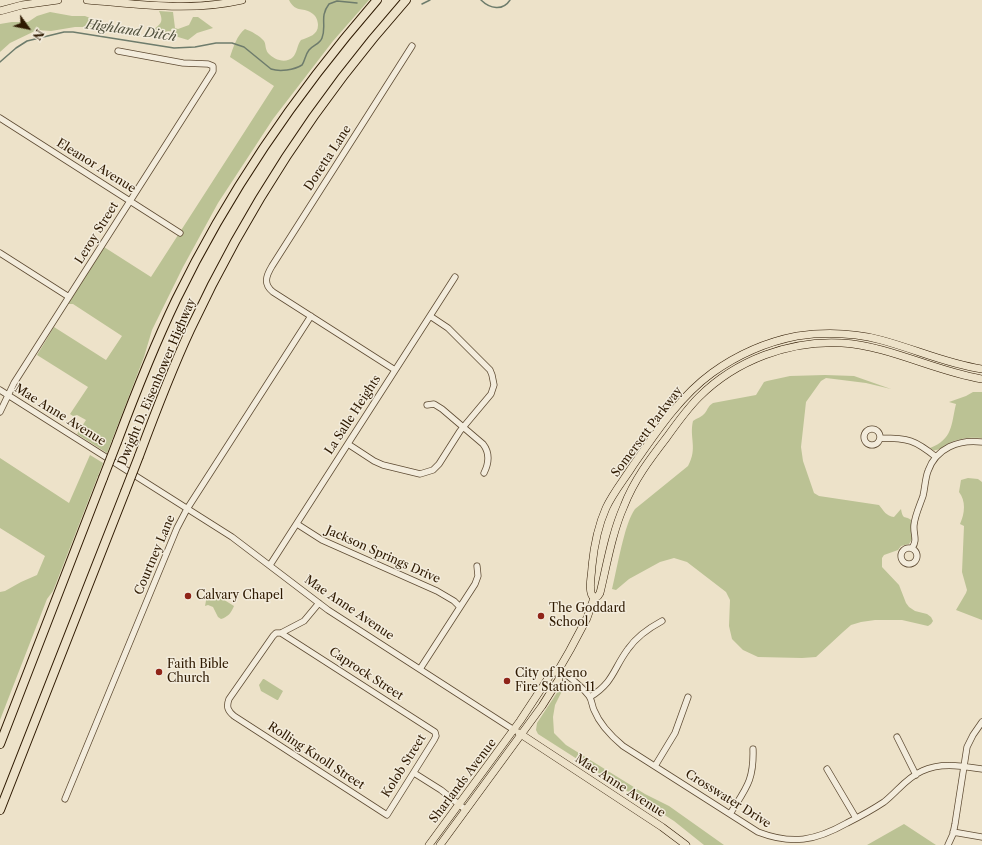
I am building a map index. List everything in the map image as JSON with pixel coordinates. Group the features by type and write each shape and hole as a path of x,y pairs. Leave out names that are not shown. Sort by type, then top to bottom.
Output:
{"highway":[{"name":"Dwight D. Eisenhower Highway","path":"0,744 140,382 176,300 242,180 311,81 377,0"},
{"name":"Dwight D. Eisenhower Highway","path":"0,810 168,380 190,330 219,271 258,201 296,142 331,92 361,53 406,0"}],"main road":[{"path":"0,11 22,5 58,0"},
{"path":"87,0 184,7 216,5 242,0"},
{"name":"Somersett Parkway","path":"594,598 590,591 595,546 600,522 610,500 643,452 680,403 700,383 731,360 761,346 788,338 817,334 850,334 877,339 945,360 982,369"},
{"name":"Somersett Parkway","path":"522,735 557,682 559,669 583,626 594,598 600,593 615,533 624,506 644,468 691,406 710,387 737,368 765,355 788,348 812,344 838,343 875,348 960,375 982,379"},
{"name":"Somersett Parkway","path":"514,730 548,677 553,671 559,669"},
{"name":"Mae Anne Avenue","path":"514,730 662,827 686,845"},
{"name":"Sharlands Avenue","path":"429,845 514,730"},
{"name":"Sharlands Avenue","path":"440,845 522,735"}],"street":[{"name":"Doretta Lane","path":"311,316 273,292 267,286 266,278 272,266 412,46"},
{"name":"Leroy Street","path":"0,412 14,383 213,71 213,66 208,64 183,63 118,51"},
{"name":"Eleanor Avenue","path":"0,118 180,233"},
{"path":"0,253 69,297"},
{"name":"La Salle Heights","path":"270,565 455,277"},
{"path":"311,316 395,370"},
{"name":"Courtney Lane","path":"65,799 171,540 187,509 311,316"},
{"path":"348,444 378,464 416,473 425,473 437,468 464,427 491,394 494,385 492,375 486,366 456,335 430,316"},
{"name":"Mae Anne Avenue","path":"0,390 232,537 319,603 514,730"},
{"path":"427,405 434,404 438,406 483,444 487,450 488,458 484,473"},
{"path":"881,438 900,438 912,441 936,457"},
{"path":"912,548 916,543 914,523 930,466 936,457 945,449 958,443 970,441 982,442"},
{"name":"Jackson Springs Drive","path":"297,524 322,540 437,590 454,601 460,607"},
{"path":"420,669 477,580 479,571 477,566"},
{"path":"281,633 304,621 319,603"},
{"path":"590,697 599,692 612,678 623,657 636,639 662,621"},
{"name":"Rolling Knoll Street","path":"281,633 276,633 273,636 229,699 227,705 228,710 234,716 387,815 391,808"},
{"name":"Caprock Street","path":"281,633 431,728 435,732 436,736"},
{"name":"Crosswater Drive","path":"559,669 590,697 600,722 612,737 654,766 767,837 786,842 802,841 825,835 884,802 909,779 930,768 954,765 982,769"},
{"path":"654,766 675,733 688,697"},
{"path":"948,845 953,832 963,767 969,742 982,722"},
{"name":"Kolob Street","path":"391,808 436,736"},
{"path":"897,737 916,775"},
{"path":"730,814 751,778 753,750"},
{"path":"827,769 856,818"},
{"path":"414,773 440,790 466,810"},
{"path":"953,832 982,837"}],"green space":[{"path":"289,0 369,0 333,41 273,119 218,203 183,267 152,330 144,357 107,453 77,434 86,420 77,415 73,416 70,414 88,387 37,355 54,327 106,360 122,336 73,304 68,304 104,247 151,277 274,86 230,57 242,32 245,29 260,37 264,41 267,51 271,55 284,61 293,57 301,40 315,33 318,28 317,19 314,15 306,10 294,7"},
{"path":"159,11 173,12 175,28 178,29 189,25 193,17 198,17 213,28 197,33 188,40 178,37 172,31 158,33 151,32 159,25 161,21"},
{"path":"50,12 72,16 85,16 90,18 99,26 75,27 51,31 37,30 10,43 0,52 0,24 28,22 37,16"},
{"path":"790,376 854,376 891,389 866,383 826,378 821,381 806,402 801,447 803,461 814,493 819,496 879,505 887,514 894,517 901,509 903,516 911,520 912,539 909,544 901,546 898,550 884,555 882,558 882,567 899,585 909,607 931,617 933,621 931,624 928,626 902,620 875,620 861,622 851,625 816,657 758,657 743,650 732,639 729,626 730,600 726,592 687,562 674,558 660,562 629,579 616,590 612,589 627,525 635,509 688,466 691,460 693,448 693,421 704,414 713,403 756,395 764,382"},
{"path":"973,392 982,392 982,438 960,439 937,450 930,448 943,440 950,430 956,404 949,402"},
{"path":"90,455 103,463 53,591 47,599 0,720 0,592 37,575 45,556 0,528 0,458 69,503"},
{"path":"968,478 978,479 982,482 982,620 956,610 967,590 962,572 964,526 960,524 964,511 964,503 959,492 961,480"},
{"path":"208,590 234,606 227,616 221,619 218,617 213,607 208,605 205,606"},
{"path":"263,679 283,691 278,700 261,691 259,685"},
{"path":"565,683 571,685 564,687 555,705 553,717 554,733 566,745 645,794 669,806 724,845 704,845 674,821 538,734 536,730 537,723 562,685"},
{"path":"904,824 936,845 867,845"}],"waterway":[{"name":"Highland Ditch","path":"422,4 430,0"},
{"name":"Highland Ditch","path":"481,0 496,8 504,6 510,0"},
{"name":"Highland Ditch","path":"0,62 16,48 27,41 64,32 73,32 174,48 195,47 216,43 232,43 244,47 271,69 287,70 302,65 309,50 321,40 324,29 324,13 329,4 337,1 357,3"}],"place":[{"name":"Calvary Chapel","path":"188,596"},
{"name":"The Goddard School","path":"541,616"},
{"name":"Faith Bible Church","path":"159,672"},
{"name":"City of Reno Fire Station 11","path":"507,681"}]}
